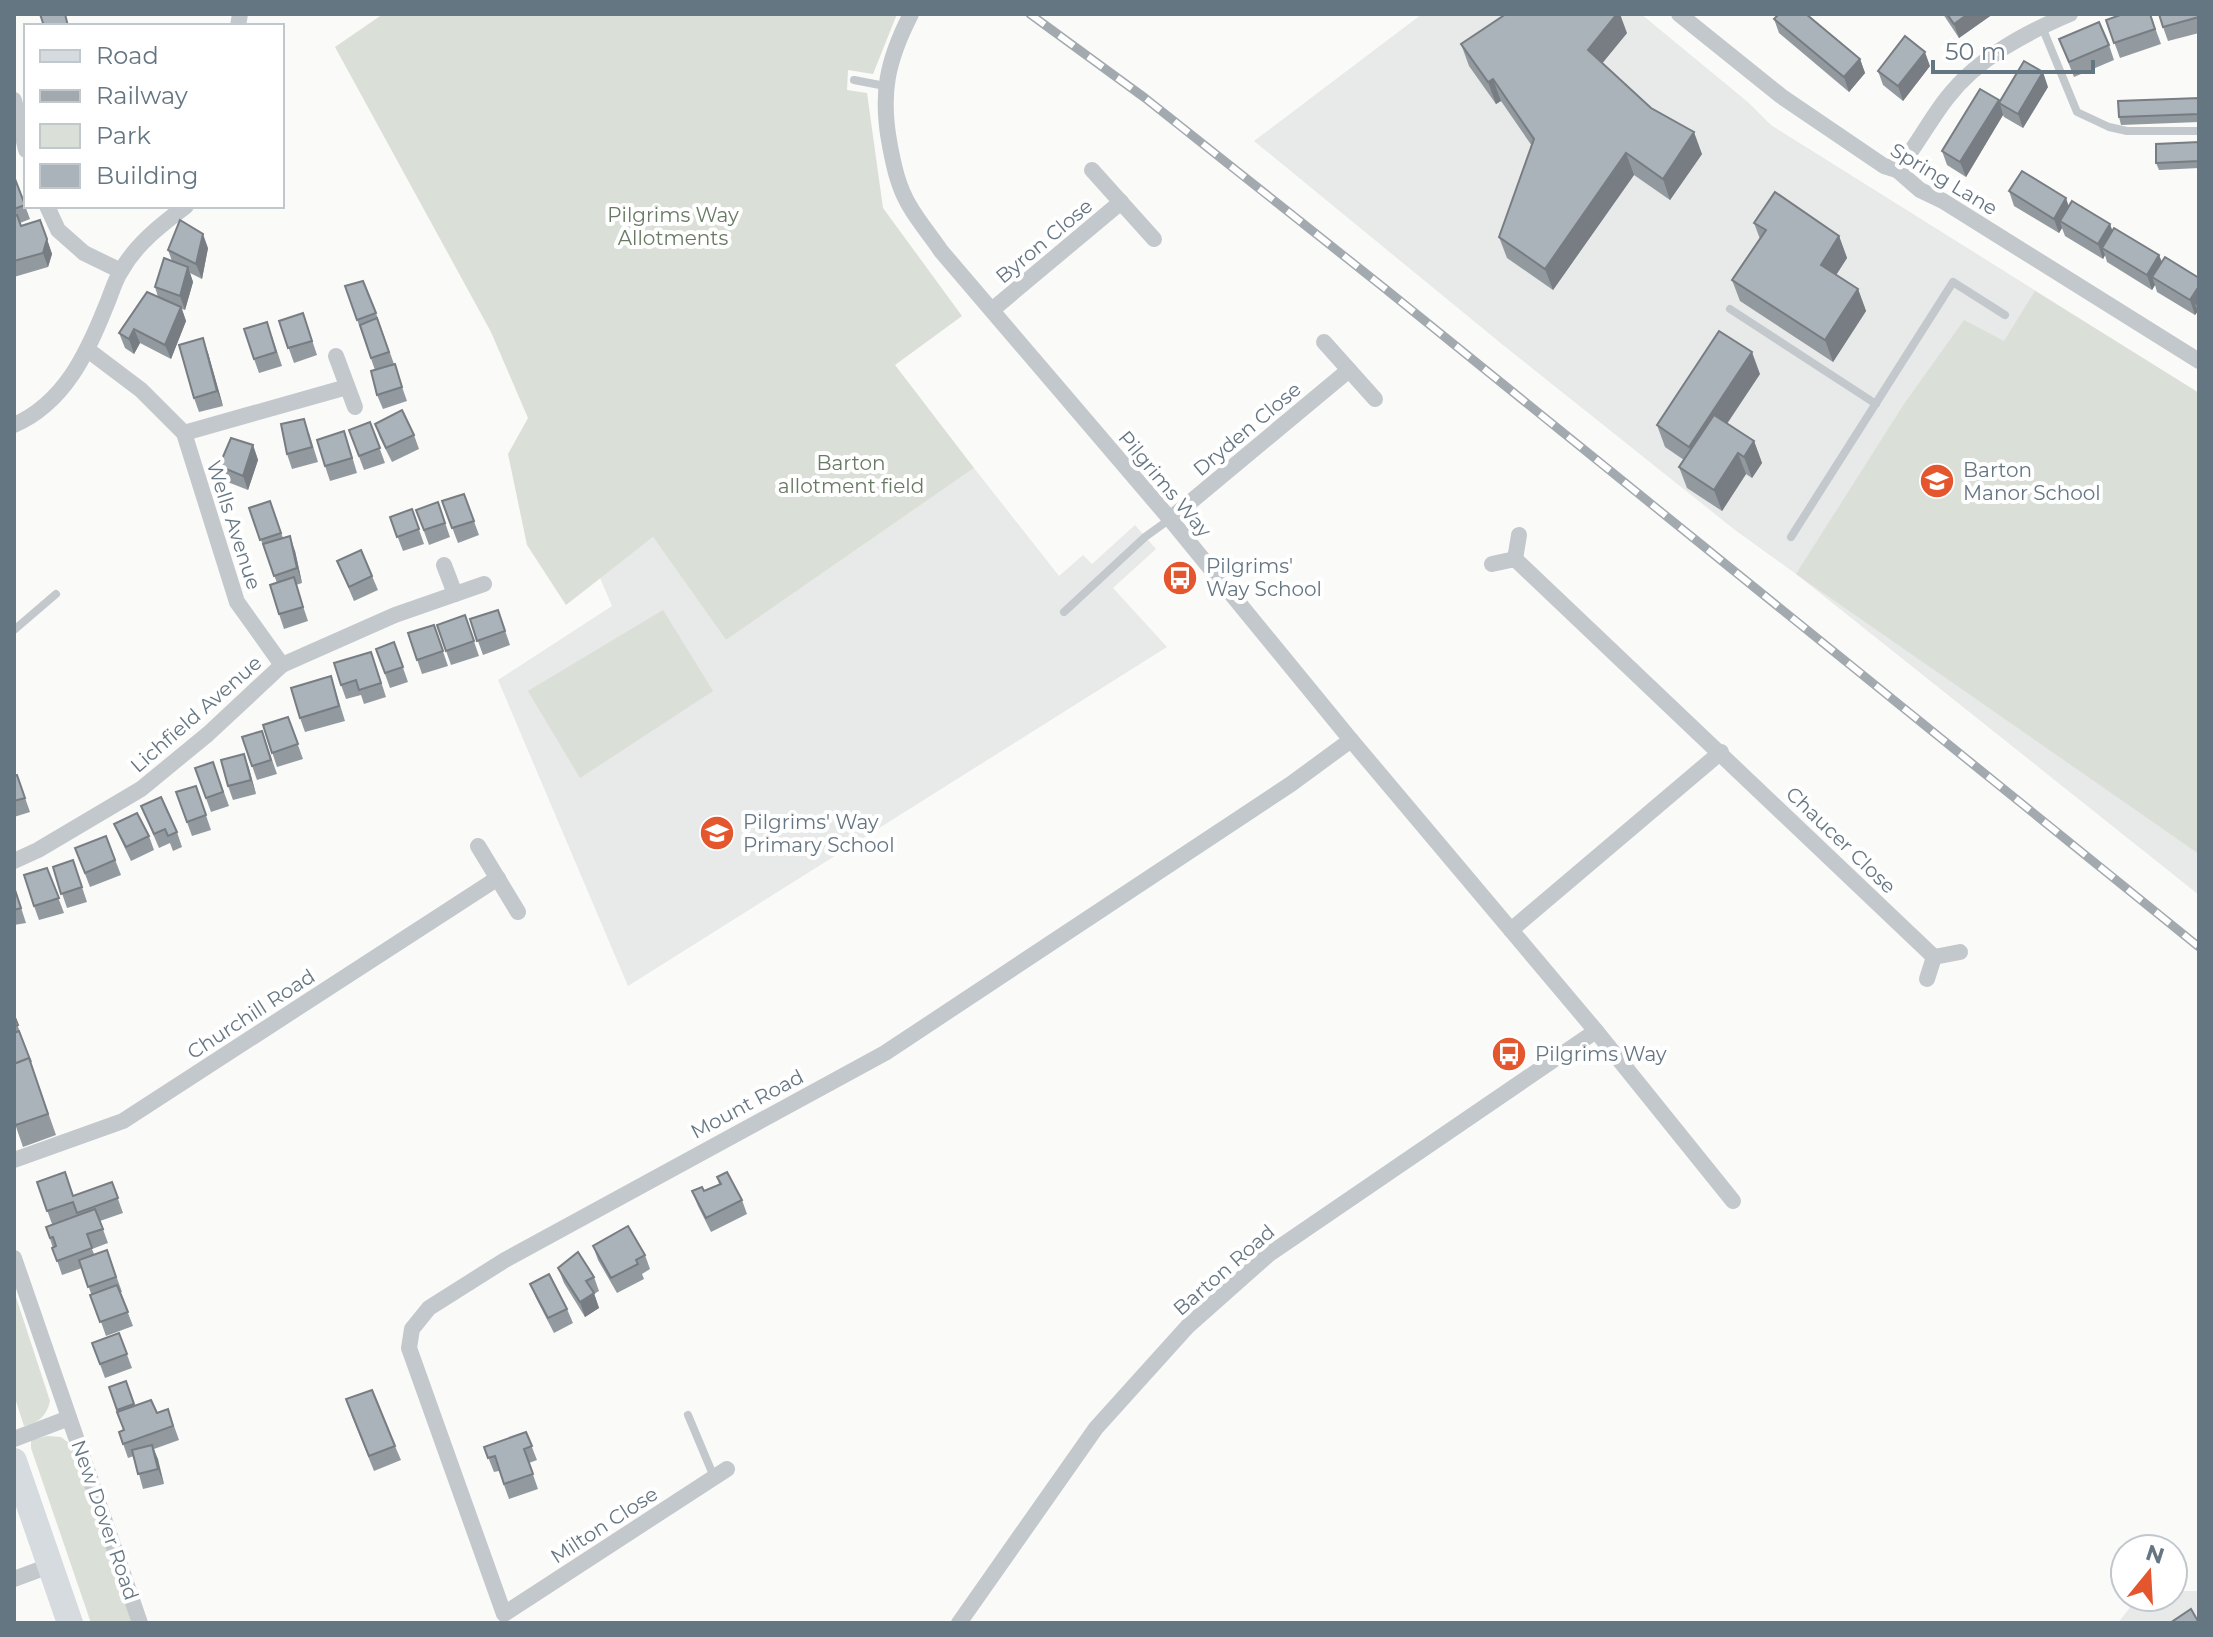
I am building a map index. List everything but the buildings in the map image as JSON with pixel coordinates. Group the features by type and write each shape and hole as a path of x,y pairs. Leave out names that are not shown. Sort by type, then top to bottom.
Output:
{"main road":[{"path":"14,1461 70,1623"}],"street":[{"name":"Pilgrims Way","path":"911,14 901,34 885,86 884,116 895,176 909,205 941,251 1170,519 1596,1031 1733,1201"},
{"name":"Spring Lane","path":"1679,14 1781,96 1884,166 1897,170 1920,190 1943,201 2199,361"},
{"path":"1897,170 1949,95 1968,75 2042,26 2070,14"},
{"path":"14,100 24,142"},
{"name":"Byron Close","path":"1092,170 1154,239"},
{"name":"Byron Close","path":"992,310 1121,202"},
{"path":"48,208 58,230 84,253 121,271"},
{"path":"14,425 35,416 62,390 88,350 121,271 155,229 183,208"},
{"path":"1324,342 1375,399"},
{"name":"Wells Avenue","path":"88,350 141,390 184,433 237,602 282,665"},
{"path":"336,356 355,407"},
{"name":"Dryden Close","path":"1170,519 1349,370"},
{"path":"184,433 347,387"},
{"path":"1492,564 1515,559 1519,535"},
{"name":"Chaucer Close","path":"1515,559 1934,957"},
{"path":"444,565 455,594"},
{"name":"Lichfield Avenue","path":"14,861 141,789 208,734 282,665 395,615 484,584"},
{"name":"Mount Road","path":"505,1619 409,1348 412,1329 429,1308 560,1229 885,1053 1279,792 1351,740"},
{"path":"1511,930 1721,752"},
{"path":"478,846 518,912"},
{"name":"Churchill Road","path":"14,1160 123,1121 498,878"},
{"path":"1927,979 1934,957 1960,952"},
{"name":"Barton Road","path":"959,1623 1096,1428 1188,1326 1268,1255 1596,1031"},
{"name":"New Dover Road","path":"14,1258 140,1623"},
{"name":"New Dover Road","path":"14,1439 69,1418"},
{"name":"Milton Close","path":"505,1619 720,1473"},
{"path":"14,1579 49,1566"},
{"path":"488,1623 505,1619"}],"lane":[{"path":"2042,26 2077,112 2109,127 2127,131 2199,131"},
{"path":"854,80 885,86"},
{"path":"1791,537 1953,282 2005,315"},
{"path":"1730,309 1876,404"},
{"path":"1064,612 1145,537 1170,519"},
{"path":"14,630 56,594"},
{"path":"688,1415 720,1473"}],"shaded area":[{"name":"Barton Manor School","path":"1422,14 1641,14 1749,103 1771,125 2199,393 2199,895 1503,345 1254,141"},
{"name":"Pilgrims' Way Primary School","path":"974,468 1059,576 1083,555 1092,564 1135,525 1156,549 1113,588 1167,647 628,986 498,680 612,606 600,578 653,537 726,640"},
{"path":"2189,1591 2199,1591 2199,1623 2118,1623 2126,1613 2189,1613"}],"green space":[{"name":"Pilgrims Way Allotments","path":"383,14 897,14 873,74 848,70 847,90 867,93 883,208 962,316 895,365 974,468 726,640 653,537 566,605 527,545 508,454 528,418 491,332 335,47"},
{"path":"2035,291 2199,393 2199,854 1796,574 1904,404 1964,320 2004,341"},
{"path":"663,610 713,691 580,778 528,691"},
{"path":"14,1291 50,1401 42,1418 24,1426 14,1395"},
{"path":"61,1437 70,1444 132,1623 91,1623 31,1448 31,1440"}],"railway":[{"path":"1030,14 1145,98 1383,287 2199,947"}],"place":[{"name":"Barton Manor School","path":"1937,481"},
{"name":"Pilgrims' Way School","path":"1180,578"},
{"name":"Pilgrims' Way Primary School","path":"717,833"},
{"name":"Pilgrims Way","path":"1509,1054"}],"park label":[{"name":"Barton allotment field","path":"851,474"}]}
